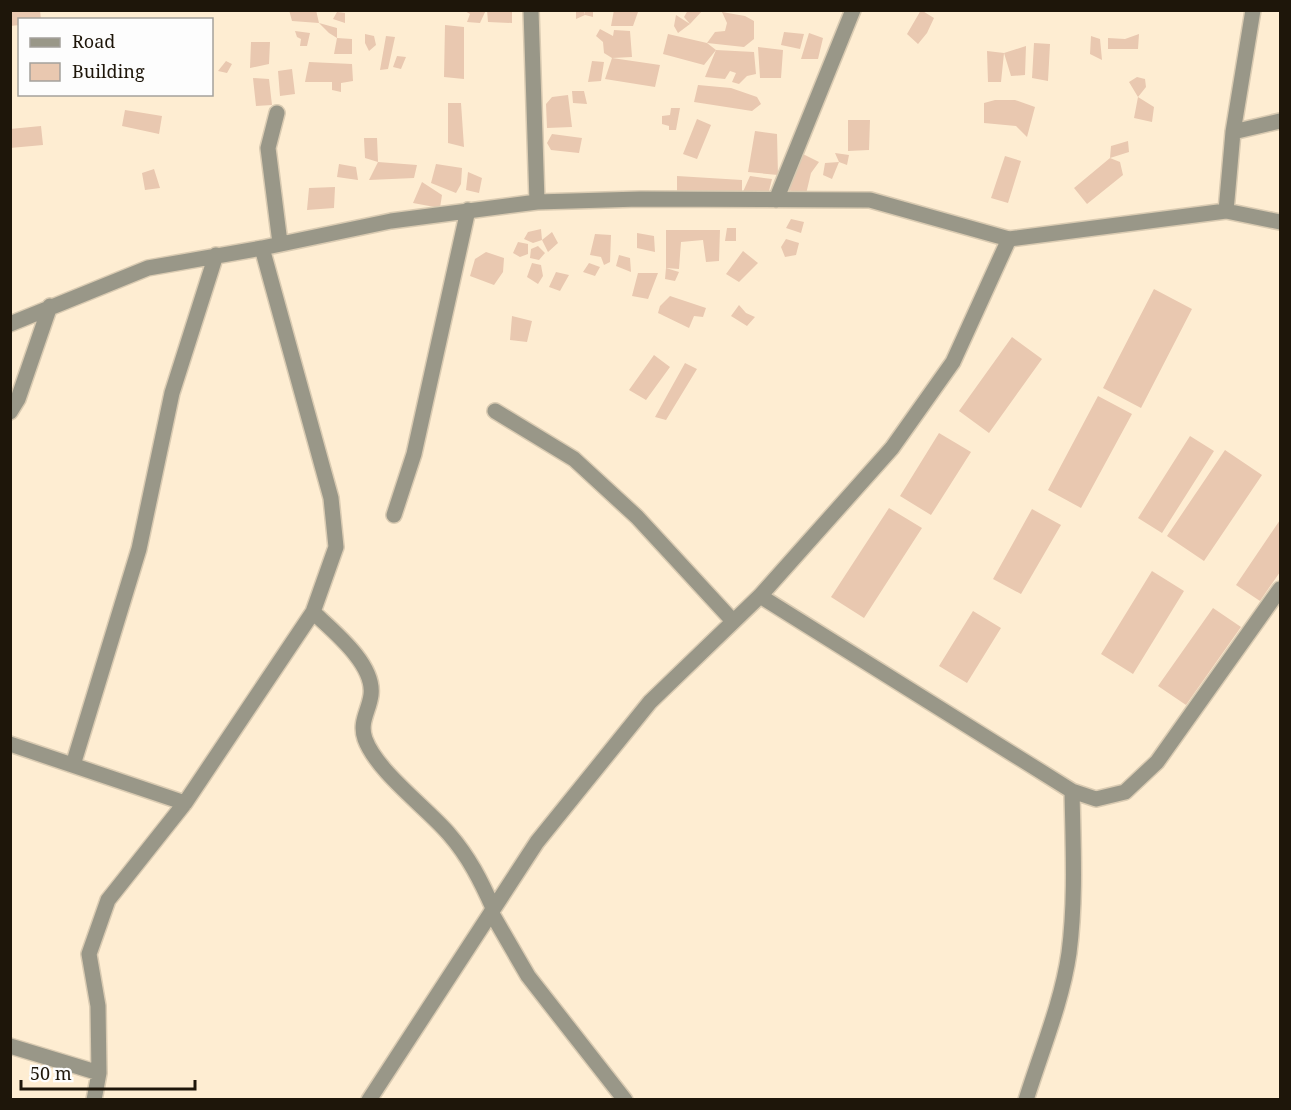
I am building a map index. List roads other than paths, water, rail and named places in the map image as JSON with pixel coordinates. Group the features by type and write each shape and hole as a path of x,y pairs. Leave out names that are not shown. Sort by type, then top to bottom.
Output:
{"street":[{"path":"531,10 537,202"},
{"path":"776,200 853,10"},
{"path":"1226,211 1233,132 1253,10"},
{"path":"277,113 268,148 280,243"},
{"path":"1233,132 1281,121"},
{"path":"10,324 148,268 262,248 391,221 537,202 870,200 1009,239 1226,211 1281,222"},
{"path":"394,514 414,454 468,210"},
{"path":"369,1100 537,842 650,702 732,620 760,596 892,447 953,362 1009,239"},
{"path":"94,1100 99,1073 98,1006 89,954 108,900 185,803 313,612 336,547 331,498 262,248"},
{"path":"73,765 139,549 172,393 216,255"},
{"path":"10,412 18,399 50,306"},
{"path":"495,411 574,459 637,517 732,620"},
{"path":"760,596 1072,791 1096,799 1125,792 1157,762 1281,589"},
{"path":"313,612 352,649 367,677 371,696 362,724 366,741 410,796 448,833 469,859 492,910 528,976 625,1100"},
{"path":"10,744 185,803"},
{"path":"1026,1100 1051,1023 1069,955 1074,898 1072,791"},
{"path":"10,1046 99,1073"}]}
